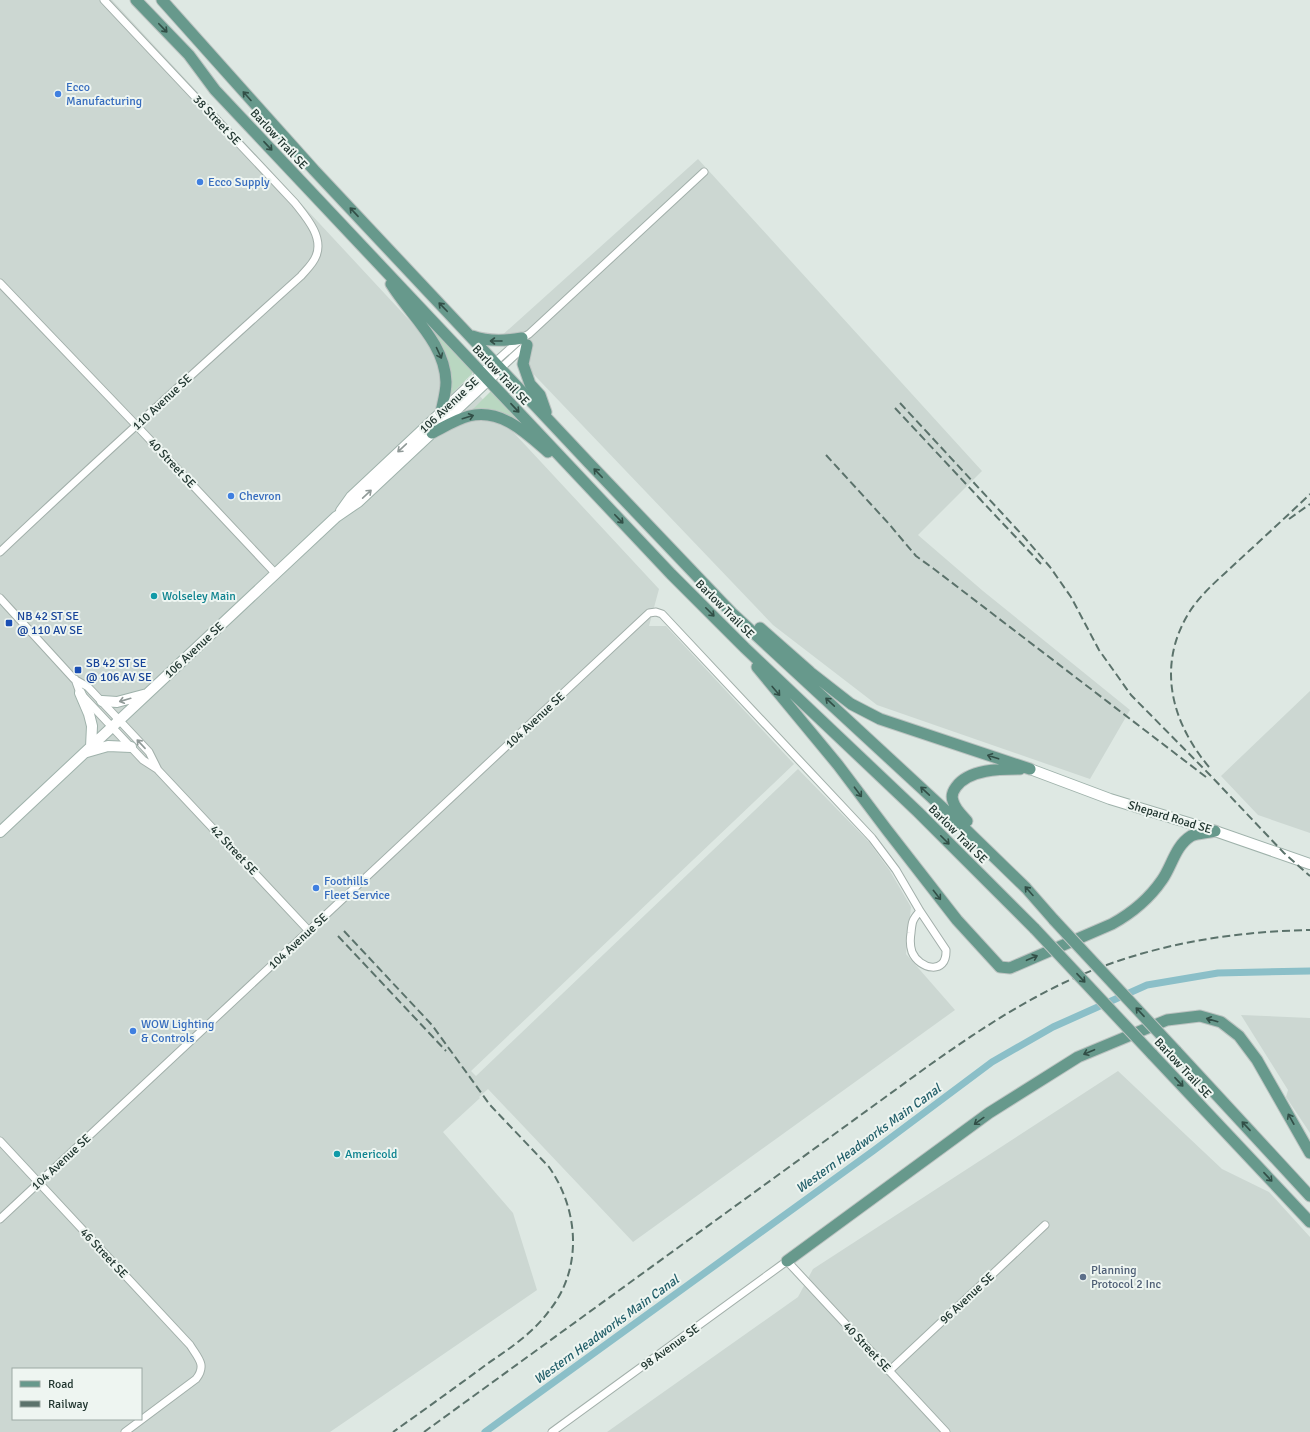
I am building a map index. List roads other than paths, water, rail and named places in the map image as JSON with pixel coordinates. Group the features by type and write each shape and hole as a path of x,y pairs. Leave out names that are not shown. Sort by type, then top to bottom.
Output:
{"main road":[{"name":"Barlow Trail SE","path":"136,0 189,55 215,90 672,574 745,648 918,812 1035,929 1310,1222"},
{"name":"Barlow Trail SE","path":"162,0 314,170 732,613 897,764 1006,867 1310,1196"},
{"path":"378,263 399,297 435,345 444,364 446,382 441,412"},
{"path":"470,335 484,341 526,339 523,364 530,384 540,395 548,419"},
{"path":"432,433 468,416 480,414 497,416 518,427 592,490"},
{"path":"674,552 690,564 810,672 851,704 880,719 1030,769"},
{"path":"745,648 758,668 838,765 957,920 1000,967 1010,968 1112,924 1128,915 1145,902 1163,879 1176,853 1184,842 1192,836 1215,831"},
{"path":"1006,867 999,855 958,811 952,800 953,792 958,784 968,776 1003,769 1030,769"},
{"path":"787,1261 989,1113 1078,1057 1167,1020 1200,1016 1221,1022 1239,1036 1257,1060 1310,1153"}],"street":[{"name":"38 Street SE","path":"104,0 295,203 314,228 318,247"},
{"name":"106 Avenue SE","path":"0,832 336,517 358,502 432,433 485,377 704,172"},
{"name":"110 Avenue SE","path":"0,552 136,425 301,276 308,269 316,256 318,247"},
{"name":"40 Street SE","path":"0,283 276,574"},
{"name":"106 Avenue SE","path":"336,517 351,497 441,412 485,377"},
{"name":"42 Street SE","path":"0,598 74,679 88,687 102,701 131,747 143,760 158,770 309,931"},
{"name":"104 Avenue SE","path":"0,1220 649,613 656,612 662,614 872,838 896,870 920,911"},
{"name":"42 Street SE","path":"74,679 80,693 149,752 158,770"},
{"path":"80,693 89,714 92,726 88,750 108,746 131,747"},
{"path":"102,701 117,702 148,693"},
{"name":"Shepard Road SE","path":"1030,769 1110,799 1215,831 1310,864"},
{"path":"920,911 946,950 944,963 939,967 933,968 926,966 915,957 912,951 910,944 912,919 920,911"},
{"name":"46 Street SE","path":"0,1142 190,1345 200,1360 202,1367 200,1374 196,1379 142,1419"},
{"name":"96 Avenue SE","path":"889,1371 1045,1225"},
{"name":"40 Street SE","path":"787,1261 946,1432"},
{"name":"98 Avenue SE","path":"552,1432 787,1261"},
{"name":"46 Street SE","path":"125,1432 141,1420"}],"waterway":[{"name":"Western Headworks Main Canal","path":"485,1432 873,1151 992,1062 1053,1027 1147,985 1218,973 1310,971"}],"railway":[{"path":"900,403 1050,567 1071,597 1099,650 1131,695 1284,853 1310,876"},
{"path":"895,408 981,500"},
{"path":"826,455 916,556 1206,777"},
{"path":"1209,767 1196,750 1186,732 1178,714 1173,694 1171,675 1173,655 1178,636 1187,616 1203,594 1310,494"},
{"path":"978,497 1041,564"},
{"path":"1289,519 1310,504"},
{"path":"424,1432 931,1064 982,1029 1036,997 1101,967 1169,947 1239,935 1310,930"},
{"path":"344,931 432,1025 490,1105 549,1167 559,1184 566,1202 571,1220 573,1239 572,1258 568,1277 560,1295 543,1319 512,1346 393,1432"},
{"path":"338,936 446,1051"}],"place":[{"name":"Ecco Manufacturing","path":"58,94"},
{"name":"Ecco Supply","path":"200,182"},
{"name":"Chevron","path":"231,496"},
{"name":"Wolseley Main","path":"154,596"},
{"name":"NB 42 ST SE @ 110 AV SE","path":"9,623"},
{"name":"SB 42 ST SE @ 106 AV SE","path":"78,670"},
{"name":"Foothills Fleet Service","path":"316,888"},
{"name":"WOW Lighting & Controls","path":"133,1031"},
{"name":"Americold","path":"337,1154"},
{"name":"Planning Protocol 2 Inc","path":"1083,1277"}]}
